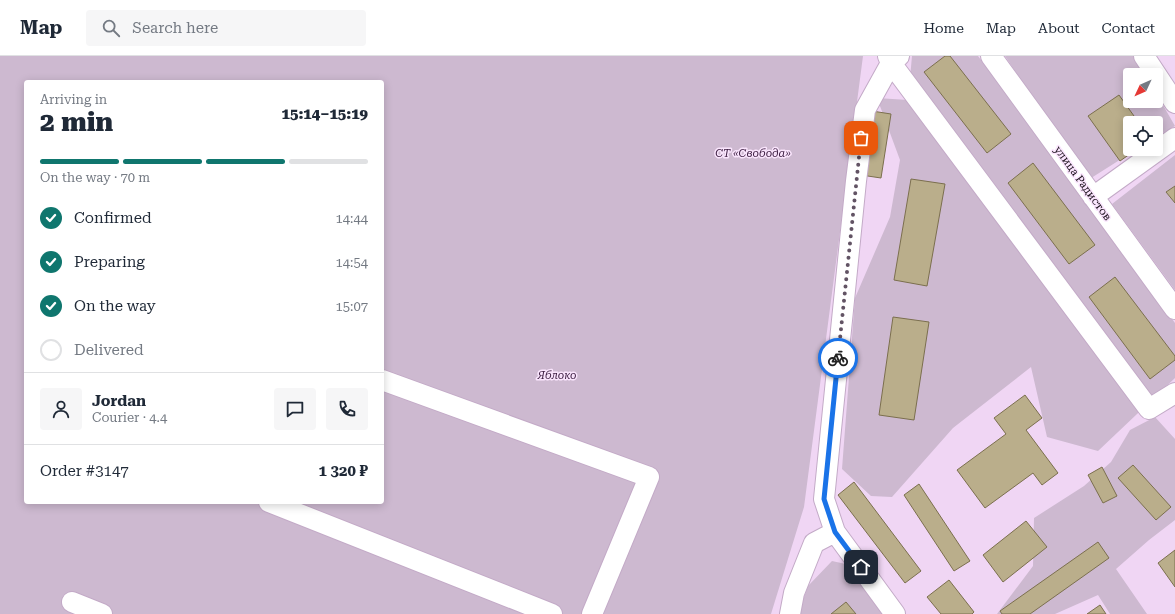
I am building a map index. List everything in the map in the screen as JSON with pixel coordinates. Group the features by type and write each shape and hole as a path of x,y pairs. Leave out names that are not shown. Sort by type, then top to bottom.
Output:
{"street":[{"name":"улица Радистов","path":"990,56 1175,309"},
{"path":"1144,56 1175,103"},
{"path":"895,614 835,532 824,499 856,181 865,110 893,58 1148,409 1175,393"},
{"path":"1093,197 1175,138"},
{"path":"384,381 649,477 592,614"},
{"path":"274,504 552,614"},
{"path":"790,614 794,592 814,543 835,532"},
{"path":"72,602 102,614"}],"green space":[{"name":"Яблоко","path":"0,56 863,56 804,507 771,614 0,614"},
{"path":"912,56 978,56 1175,323 1175,378 1098,451 1047,437 1031,367 953,428 892,497 871,496 842,469 855,298 890,217 900,160 877,98 908,100"},
{"path":"1005,56 1133,56 1141,68 1123,68 1123,108 1163,108 1163,105 1175,126 1163,133 1163,116 1123,116 1123,156 1126,156 1088,180"},
{"path":"1175,155 1175,290 1112,204"},
{"path":"1155,417 1175,439 1175,520 1149,540 1116,569 1147,614 1110,614 1098,595 1055,614 997,614 1033,566 1034,518 1084,486 1111,462 1130,430"},
{"path":"832,561 850,565 885,614 798,614 808,586"}],"building":[{"path":"945,56 950,56 1011,134 987,153 924,72"},
{"path":"1119,95 1123,101 1123,108 1128,108 1134,116 1123,116 1123,156 1127,156 1120,161 1088,116"},
{"path":"872,111 891,114 881,178 861,175"},
{"path":"1033,163 1095,245 1069,264 1008,183"},
{"path":"911,179 945,184 927,286 894,280"},
{"path":"1175,186 1175,203 1166,192"},
{"path":"1115,277 1175,356 1175,360 1150,379 1089,297"},
{"path":"893,317 929,322 914,420 879,415"},
{"path":"1025,395 1042,418 1026,430 1058,473 1042,485 1033,473 985,508 957,470 1006,434 994,418"},
{"path":"1133,465 1171,507 1156,520 1118,478"},
{"path":"1102,467 1117,496 1103,503 1088,475"},
{"path":"854,482 921,571 905,583 838,495"},
{"path":"919,484 970,561 954,571 904,495"},
{"path":"1026,521 1047,547 1003,582 983,555"},
{"path":"1098,542 1109,558 1030,614 1002,614 1000,611"},
{"path":"1175,550 1175,587 1158,563"},
{"path":"949,580 974,612 972,614 941,614 927,597"},
{"path":"846,602 856,614 831,614"},
{"path":"1100,605 1106,614 1087,614"}],"way so far":[{"path":"838,358 861,138"}],"route":[{"path":"838,358 824,499 835,532 861,567"}],"park label":[{"name":"СТ «Свобода»","path":"753,153"}]}
